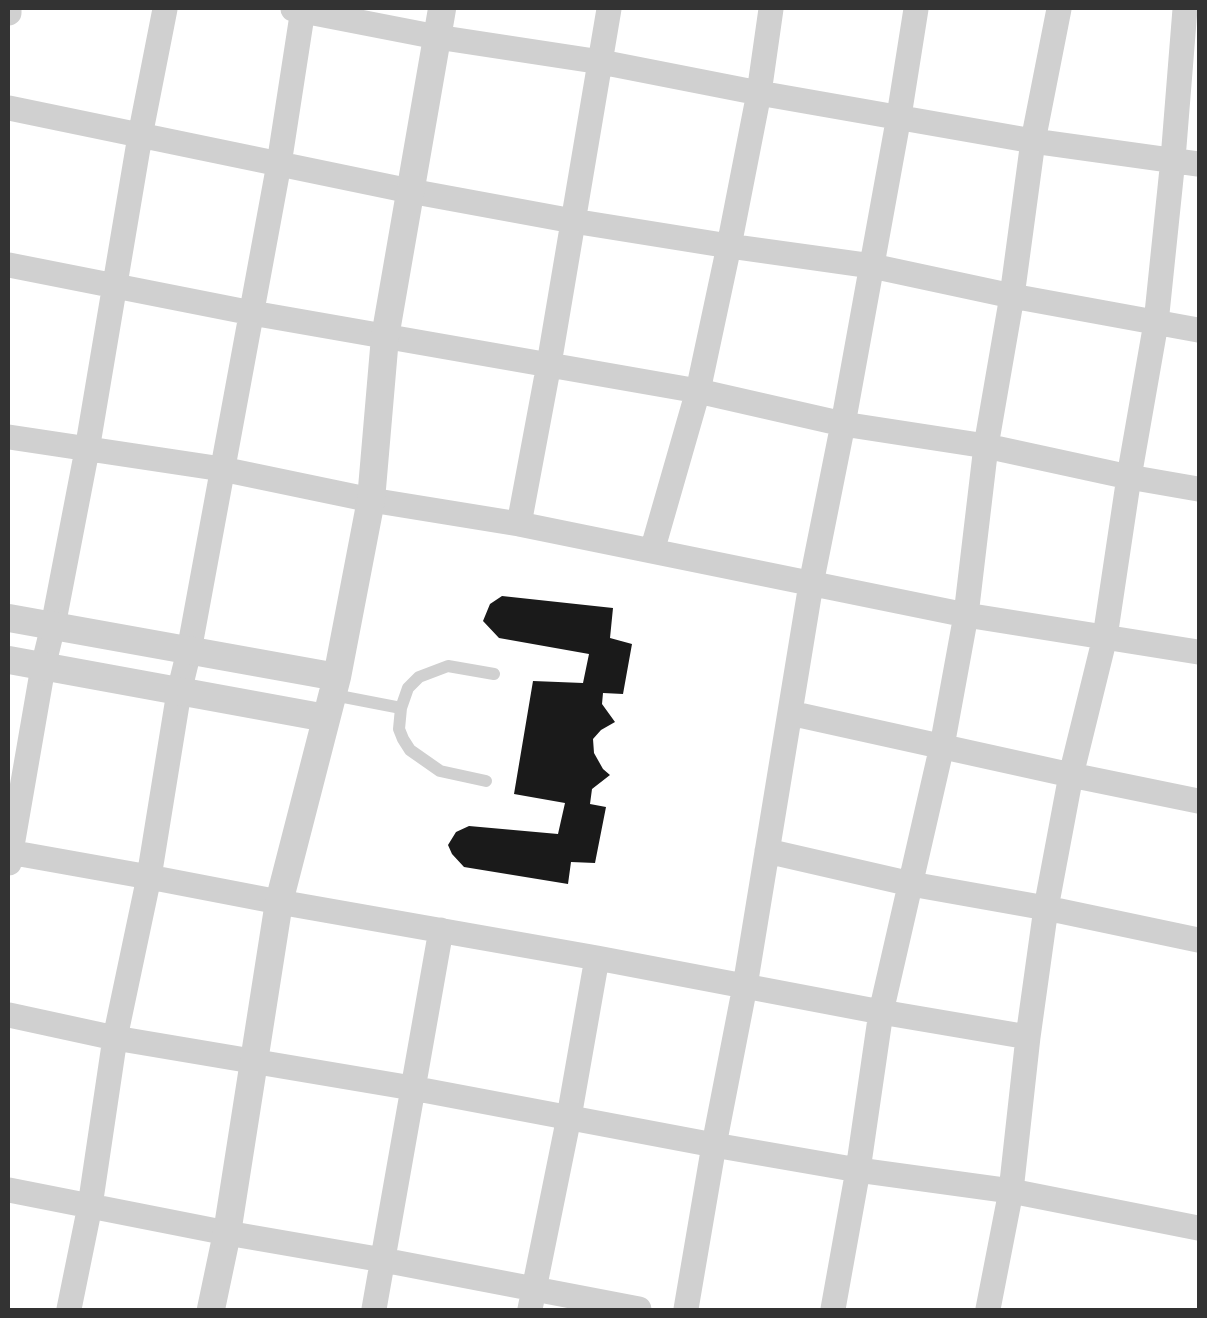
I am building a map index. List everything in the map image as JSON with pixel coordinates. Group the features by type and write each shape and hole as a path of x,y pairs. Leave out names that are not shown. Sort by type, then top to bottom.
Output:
{"street":[{"path":"9,13 10,9"},
{"path":"165,9 140,136 87,450 53,626 43,667 10,856 149,877 882,1012 1028,1037"},
{"path":"69,1309 90,1206 116,1038 149,877 179,692 189,651 279,164 300,9 437,37 601,62 759,93 1033,141 1173,159 1198,164"},
{"path":"211,1309 226,1233 279,902 326,718 340,687 371,500 386,337 442,9"},
{"path":"519,524 549,364 609,9"},
{"path":"652,551 698,391 759,93 771,9"},
{"path":"686,1309 714,1145 745,986 811,584 872,266 916,9"},
{"path":"833,1309 858,1170 882,1012 942,746 966,615 986,446 1012,296 1033,141 1059,9"},
{"path":"988,1309 1011,1191 1028,1037 1046,908 1071,776 1105,637 1129,477 1156,323 1173,159 1185,9"},
{"path":"9,108 410,191 573,221 729,246 872,266 1012,296 1198,330"},
{"path":"9,265 252,313 698,391 843,424 986,446 1129,477 1198,489"},
{"path":"9,437 222,469 371,500 519,524 966,615 1198,652"},
{"path":"9,618 189,651 340,687"},
{"path":"9,660 326,718"},
{"path":"790,713 1071,776 1198,801"},
{"path":"767,851 911,884 1046,908 1198,940"},
{"path":"374,1309 441,930"},
{"path":"532,1300 569,1117 597,958"},
{"path":"9,1016 116,1038 412,1088 714,1145 858,1170 1011,1191 1198,1228"},
{"path":"9,1190 226,1233 383,1260 532,1300 639,1309"}],"lane":[{"path":"486,781 440,771 410,750 399,729 401,708 408,688 419,677 448,666 494,674"},
{"path":"340,687 401,708"}],"building":[{"path":"502,596 613,608 610,638 632,644 623,694 603,693 602,704 615,722 601,730 593,739 594,753 603,769 610,775 592,789 590,804 606,807 595,863 571,862 568,884 464,867 452,854 448,845 456,832 469,826 558,834 565,803 514,794 533,681 583,683 589,654 499,638 483,621 490,604"}]}
